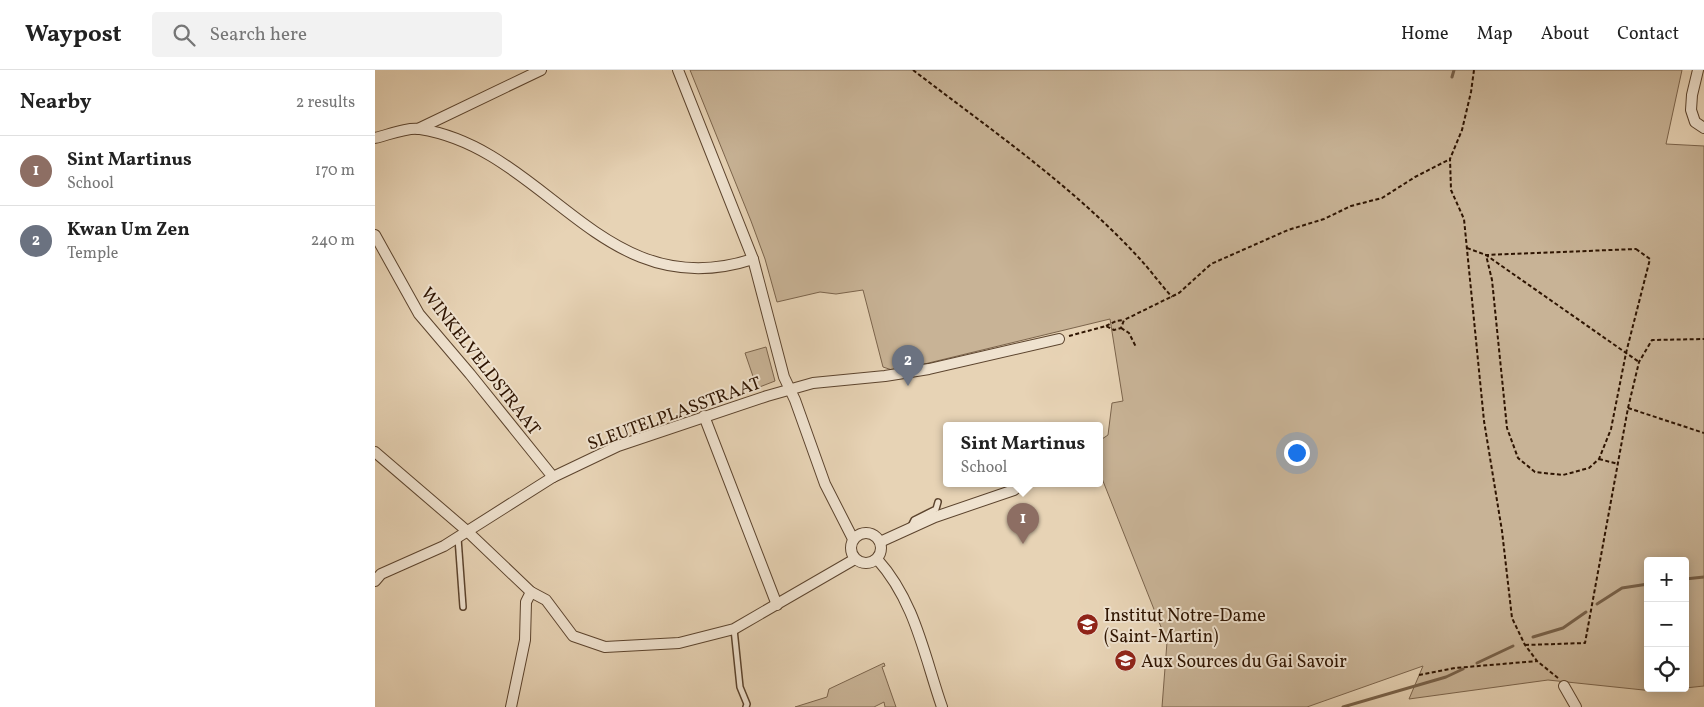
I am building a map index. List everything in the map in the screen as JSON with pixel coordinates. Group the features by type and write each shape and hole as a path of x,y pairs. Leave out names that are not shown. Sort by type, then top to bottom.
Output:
{"street":[{"path":"375,138 418,129 541,70"},
{"path":"678,70 753,259 781,369 791,389 825,484 853,539"},
{"path":"1697,70 1691,110 1695,122 1704,128"},
{"path":"418,129 474,146 507,167 611,244 640,257 667,266 688,269 714,268 753,259"},
{"name":"WINKELVELDSTRAAT","path":"375,235 419,314 553,477"},
{"name":"SLEUTELPLASSTRAAT","path":"375,581 381,574 457,538 553,477 618,446 704,416 813,383 885,376 929,369 1059,339"},
{"path":"704,416 777,606"},
{"path":"375,452 467,531 531,592 546,600 573,636 605,647 679,643 734,629 777,606 855,559"},
{"path":"880,542 935,517 1014,490 1017,487"},
{"path":"862,533 873,534 880,542 881,548 877,559 863,564 855,559 850,550 853,539 862,533"},
{"path":"877,559 896,584 915,619 942,707"},
{"path":"511,707 525,640 526,602 531,592"},
{"path":"1564,686 1575,707"}],"lane":[{"path":"909,530 914,520 937,509 937,502"},
{"path":"457,538 463,607"},
{"path":"734,629 740,687 747,704 745,707"}],"path":[{"path":"913,70 1001,136 1066,189 1140,259 1171,297"},
{"path":"1474,70 1462,130 1450,159 1451,190 1464,219 1484,422 1502,532 1512,618 1525,645 1537,662 1556,676 1564,686"},
{"path":"1059,339 1124,320 1179,293 1211,264 1287,230 1324,219 1351,206 1382,198 1415,177 1450,159"},
{"path":"1467,248 1486,255 1639,362"},
{"path":"1636,249 1650,258 1626,353 1611,429 1599,458 1589,468 1563,475 1535,472 1518,458 1507,428 1492,280 1486,255 1636,249"},
{"path":"1121,328 1124,320"},
{"path":"1106,326 1114,330 1121,328 1129,333 1136,347"},
{"path":"1525,645 1585,643 1628,408 1639,362 1652,340 1704,339"},
{"path":"1628,408 1704,433"},
{"path":"1599,458 1618,464"},
{"path":"1419,675 1455,668 1537,662"}],"shaded area":[{"path":"690,70 1682,70 1666,144 1704,146 1704,686 1689,688 1689,557 1644,557 1644,690 1548,680 1409,699 1423,666 1307,707 1162,707 1167,642 1103,481 1103,438 1108,435 1112,403 1123,401 1110,319 912,367 892,370 883,367 863,290 836,294 820,292 777,302 765,259"},
{"path":"766,347 775,381 757,388 745,353"},
{"path":"884,663 885,666 882,667 896,707 885,707 884,702 874,707 795,707 827,697 829,689"}],"waterway":[{"path":"1452,77 1454,70"},
{"path":"1689,579 1704,577"},
{"path":"1597,604 1622,588 1644,585"},
{"path":"1533,637 1563,628 1586,612"},
{"path":"1477,663 1513,646"},
{"path":"1343,707 1446,677 1463,669"}],"place":[{"name":"Kwan Um Zen","path":"908,386"},
{"name":"Sint Martinus","path":"1023,544"},
{"name":"Institut Notre-Dame (Saint-Martin)","path":"1088,625"},
{"name":"Aux Sources du Gai Savoir","path":"1125,661"}]}
